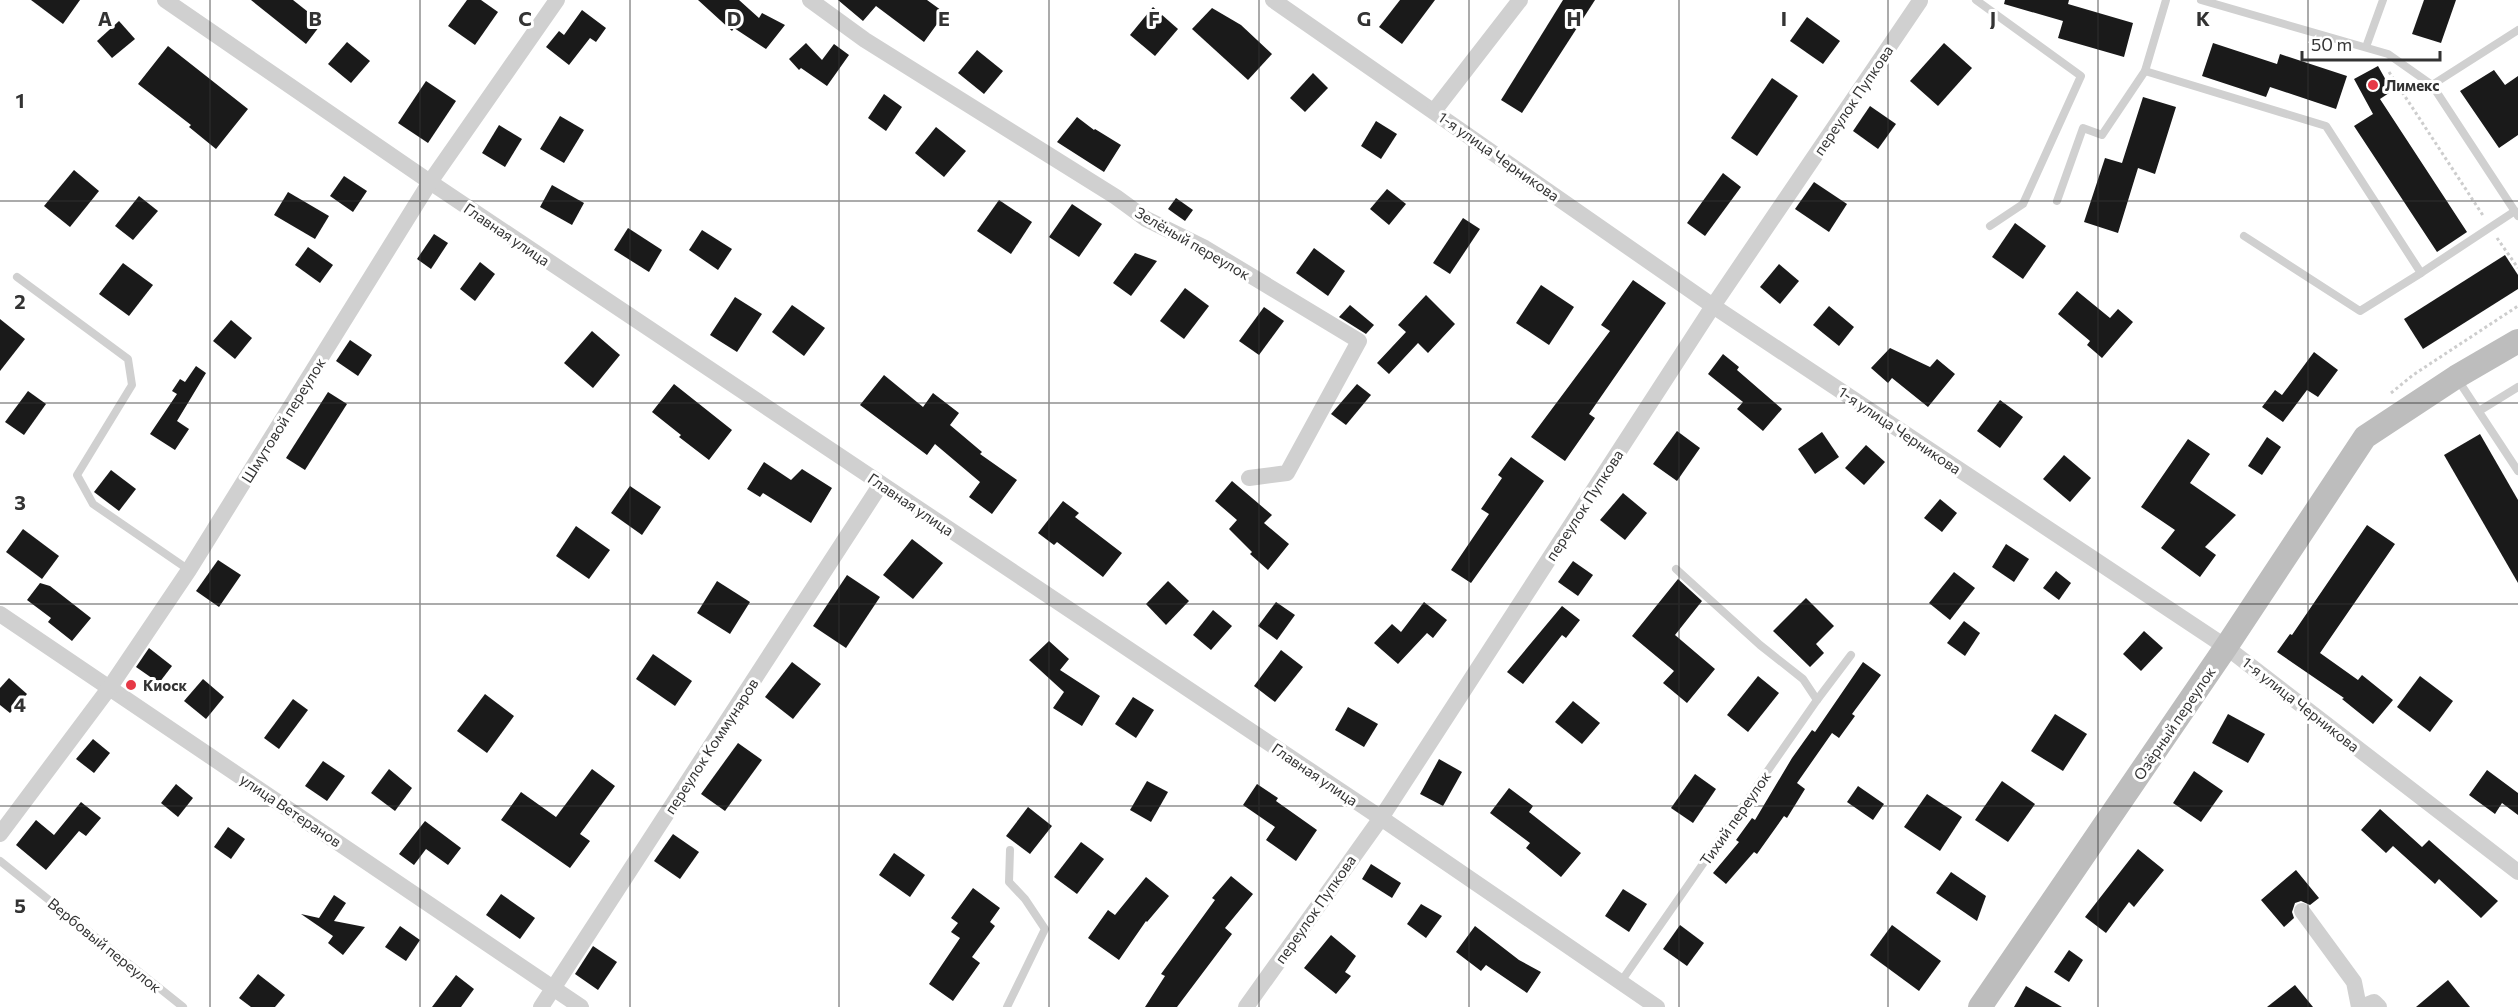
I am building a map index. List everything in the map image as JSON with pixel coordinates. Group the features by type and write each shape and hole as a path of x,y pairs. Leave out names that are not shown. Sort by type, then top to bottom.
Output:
{"street":[{"name":"Главная улица","path":"165,0 430,182 1381,818 1657,1007"},
{"name":"Шмутовой переулок","path":"0,834 110,687 189,570 430,182 557,0"},
{"name":"Зелёный переулок","path":"810,0 865,40 1116,196 1146,219 1205,248 1359,341 1287,473 1249,478"},
{"path":"1434,111 1520,0"},
{"name":"переулок Пупкова","path":"1246,1007 1381,818 1713,306 1921,0"},
{"name":"1-я улица Черникова","path":"1276,1 1713,306 2226,647 2518,873"},
{"path":"2456,377 2472,360 2518,331"},
{"path":"2456,377 2518,341"},
{"name":"Озёрный переулок","path":"1980,1007 2226,647 2365,437 2456,377"},
{"name":"переулок Коммунаров","path":"540,1007 554,989 881,484"},
{"name":"улица Ветеранов","path":"0,614 581,1007"},
{"path":"2302,911 2369,1006"}],"lane":[{"path":"1976,0 2081,76 2023,204 1990,226"},
{"path":"2057,201 2083,128 2102,135 2145,71 2166,0"},
{"path":"2201,0 2388,54 2432,85 2516,214 2490,227 2360,311 2244,236"},
{"path":"2371,49 2383,0"},
{"path":"2432,85 2518,30"},
{"path":"2145,71 2326,126 2421,273"},
{"path":"17,277 128,359 132,385 77,475 93,504 189,570"},
{"path":"2456,377 2518,471"},
{"path":"2480,411 2518,387"},
{"path":"1676,569 1760,645 1803,678 1816,700"},
{"name":"Тихий переулок","path":"1620,983 1816,700 1851,655"},
{"path":"1007,1007 1045,929 1025,899 1010,882 1010,850"},
{"name":"Вербовый переулок","path":"0,861 183,1007"}],"path":[{"path":"2371,49 2518,268"}],"building":[{"path":"31,0 80,0 63,24"},
{"path":"251,0 293,0 322,23 306,44"},
{"path":"467,0 481,0 498,12 475,45 448,26"},
{"path":"698,0 739,0 759,18 762,13 785,25 766,49 734,28 732,31"},
{"path":"838,0 927,0 945,13 924,42 876,6 863,21"},
{"path":"1400,0 1435,0 1402,44 1379,27"},
{"path":"1563,0 1595,0 1522,113 1501,100"},
{"path":"2005,0 2069,0 2068,4 2133,23 2124,57 2058,38 2063,21 2004,4"},
{"path":"2424,0 2456,0 2441,43 2412,34"},
{"path":"1153,7 1178,29 1155,56 1130,35"},
{"path":"1212,8 1241,25 1272,54 1248,80 1192,29"},
{"path":"582,10 606,28 596,42 590,38 569,65 546,47 559,31 564,35"},
{"path":"1807,17 1840,41 1823,64 1790,41"},
{"path":"119,21 135,39 112,58 97,41"},
{"path":"347,42 370,61 351,83 328,64"},
{"path":"806,43 822,60 834,44 849,55 827,86 801,68 799,70 789,59"},
{"path":"1944,43 1972,68 1938,106 1910,81"},
{"path":"2213,43 2277,64 2280,54 2347,76 2336,109 2270,87 2266,97 2202,76"},
{"path":"168,46 248,109 216,149 189,127 191,125 138,84"},
{"path":"977,50 1003,71 984,94 958,73"},
{"path":"2378,66 2392,91 2380,99 2467,232 2437,252 2354,126 2373,114 2354,79"},
{"path":"2494,70 2505,85 2518,76 2518,135 2499,148 2460,91"},
{"path":"1313,73 1328,88 1305,112 1290,98"},
{"path":"1772,78 1798,96 1757,156 1731,138"},
{"path":"426,81 456,101 428,143 398,123"},
{"path":"884,94 902,107 886,131 868,118"},
{"path":"2143,97 2176,107 2155,174 2138,168 2118,233 2084,222 2105,158 2122,163"},
{"path":"1870,106 1896,124 1878,149 1853,131"},
{"path":"560,116 584,130 564,163 540,149"},
{"path":"1077,117 1094,130 1121,145 1104,172 1057,142"},
{"path":"1376,121 1397,134 1381,159 1361,146"},
{"path":"499,125 522,139 505,167 482,153"},
{"path":"936,127 966,151 944,177 915,153"},
{"path":"74,170 99,191 70,227 44,206"},
{"path":"1723,173 1741,187 1705,236 1687,223"},
{"path":"344,176 367,191 353,212 330,196"},
{"path":"1814,182 1847,204 1829,232 1795,209"},
{"path":"552,185 584,203 572,225 540,207"},
{"path":"1387,189 1406,204 1389,225 1370,209"},
{"path":"288,192 329,216 315,239 274,215"},
{"path":"139,196 158,211 133,240 115,226"},
{"path":"1176,198 1193,210 1185,221 1168,209"},
{"path":"999,200 1032,222 1011,254 977,231"},
{"path":"1072,204 1102,224 1079,257 1049,237"},
{"path":"1463,218 1480,229 1450,274 1433,263"},
{"path":"2015,223 2046,246 2023,279 1992,257"},
{"path":"628,228 662,250 649,272 614,250"},
{"path":"702,230 732,249 718,270 689,250"},
{"path":"434,234 448,243 431,269 417,259"},
{"path":"308,247 333,265 320,283 295,265"},
{"path":"1314,248 1345,271 1328,296 1296,273"},
{"path":"1135,253 1157,261 1131,296 1113,283"},
{"path":"2505,255 2518,275 2518,289 2423,349 2404,319"},
{"path":"480,262 495,274 475,301 460,289"},
{"path":"123,263 153,285 129,316 99,294"},
{"path":"1779,264 1799,281 1780,304 1760,287"},
{"path":"1633,280 1666,303 1589,414 1595,418 1565,461 1531,437 1610,331 1601,325"},
{"path":"1541,285 1574,307 1549,345 1516,323"},
{"path":"1185,288 1209,306 1184,339 1160,321"},
{"path":"2077,291 2110,318 2118,309 2133,322 2102,358 2087,345 2090,341 2058,314"},
{"path":"1426,295 1455,324 1428,353 1418,343 1389,374 1377,363 1406,332 1398,325"},
{"path":"735,297 762,314 737,352 710,335"},
{"path":"792,305 825,328 804,356 772,332"},
{"path":"1350,305 1374,325 1366,334 1339,317"},
{"path":"1829,306 1854,327 1839,346 1813,325"},
{"path":"1264,307 1284,321 1259,355 1239,341"},
{"path":"0,319 25,339 0,371"},
{"path":"231,320 252,338 235,359 213,341"},
{"path":"592,331 620,355 593,388 564,363"},
{"path":"350,340 372,355 358,376 336,361"},
{"path":"1890,348 1930,367 1937,359 1955,374 1928,407 1892,378 1888,383 1871,368"},
{"path":"2314,352 2338,370 2318,397 2307,390 2283,422 2262,407 2275,390 2282,395"},
{"path":"1723,354 1739,367 1737,370 1782,409 1763,431 1737,409 1743,402 1708,374"},
{"path":"196,366 206,373 177,421 189,429 175,450 150,434 177,394 172,391 180,379 185,382"},
{"path":"884,375 923,407 933,393 959,413 950,425 982,452 980,454 1017,480 992,514 969,497 980,482 935,444 927,455 860,405"},
{"path":"674,384 732,430 709,460 652,412"},
{"path":"1357,384 1371,395 1346,425 1331,414"},
{"path":"28,391 46,404 24,435 5,422"},
{"path":"328,392 347,404 305,470 286,458"},
{"path":"2000,400 2023,417 2000,448 1977,431"},
{"path":"1677,431 1700,448 1677,481 1653,464"},
{"path":"1822,432 1839,457 1815,474 1798,449"},
{"path":"2480,434 2518,500 2518,583 2444,455"},
{"path":"2267,437 2281,447 2262,475 2248,466"},
{"path":"2188,439 2210,454 2190,483 2236,515 2205,547 2216,555 2200,577 2161,548 2175,530 2141,507"},
{"path":"1866,445 1885,462 1864,485 1845,468"},
{"path":"2064,455 2091,478 2070,502 2043,479"},
{"path":"1511,457 1544,481 1471,583 1451,570 1489,514 1481,509 1502,478 1498,475"},
{"path":"764,462 791,480 802,469 832,488 811,523 763,493 760,497 747,489"},
{"path":"111,470 136,489 119,511 94,492"},
{"path":"1232,481 1272,515 1264,523 1289,544 1268,570 1250,554 1252,552 1229,529 1237,520 1215,501"},
{"path":"630,486 661,507 642,535 611,513"},
{"path":"1623,493 1647,513 1625,540 1600,520"},
{"path":"1940,499 1957,513 1942,532 1924,518"},
{"path":"1063,501 1079,513 1075,517 1122,553 1103,577 1057,542 1054,545 1038,533"},
{"path":"2367,525 2395,544 2320,653 2358,680 2362,675 2393,700 2373,724 2342,699 2344,698 2277,652 2290,634 2292,635"},
{"path":"576,526 610,550 589,579 556,556"},
{"path":"23,529 59,556 42,579 6,552"},
{"path":"912,539 943,563 913,599 883,575"},
{"path":"2006,544 2029,559 2014,582 1992,567"},
{"path":"218,560 241,575 219,607 196,591"},
{"path":"1573,561 1593,575 1578,596 1558,582"},
{"path":"2056,571 2071,583 2059,600 2043,588"},
{"path":"1954,572 1975,588 1950,620 1929,603"},
{"path":"847,575 880,597 846,648 813,626"},
{"path":"1678,579 1702,601 1675,635 1715,669 1687,703 1663,683 1674,671 1632,636"},
{"path":"717,581 750,602 730,634 697,613"},
{"path":"1168,581 1189,601 1166,625 1146,604"},
{"path":"40,583 50,586 91,618 72,641 48,622 51,618 27,600"},
{"path":"1806,598 1834,626 1816,644 1824,653 1810,667 1773,631"},
{"path":"1276,602 1295,615 1277,640 1258,626"},
{"path":"1424,602 1447,620 1433,638 1427,633 1398,664 1374,643 1392,624 1401,632"},
{"path":"1562,606 1580,620 1566,638 1562,635 1523,684 1507,672"},
{"path":"1213,610 1232,626 1211,650 1193,635"},
{"path":"1964,621 1980,633 1965,656 1947,643"},
{"path":"2144,631 2163,648 2141,671 2123,654"},
{"path":"1049,641 1069,659 1060,670 1100,696 1082,726 1053,708 1064,692 1029,660"},
{"path":"149,648 172,666 159,683 136,667"},
{"path":"1281,650 1303,667 1275,702 1254,686"},
{"path":"653,654 692,681 675,706 636,679"},
{"path":"792,662 821,684 793,719 765,697"},
{"path":"1863,662 1881,675 1852,714 1855,716 1839,738 1832,733 1797,783 1805,789 1787,818 1784,816 1757,854 1754,852 1726,884 1713,873 1739,842 1736,840 1752,818 1755,820 1792,758 1812,730 1815,732"},
{"path":"1758,676 1779,693 1748,732 1727,715"},
{"path":"2420,676 2453,701 2430,732 2397,707"},
{"path":"9,678 27,694 10,713 0,705 0,688"},
{"path":"203,679 224,697 206,719 184,701"},
{"path":"485,694 514,716 487,753 457,731"},
{"path":"1133,697 1154,710 1136,738 1115,724"},
{"path":"293,699 308,710 279,749 264,738"},
{"path":"1573,701 1600,723 1582,744 1555,722"},
{"path":"1348,707 1378,724 1364,747 1335,730"},
{"path":"2055,714 2087,734 2063,771 2031,751"},
{"path":"2228,714 2265,734 2248,763 2212,743"},
{"path":"93,739 110,753 94,773 76,759"},
{"path":"738,743 762,760 725,811 701,794"},
{"path":"1439,759 1462,772 1443,806 1420,794"},
{"path":"323,761 345,776 327,801 305,786"},
{"path":"389,769 412,788 395,811 371,793"},
{"path":"592,769 615,786 580,834 590,841 570,868 501,820 521,792 556,817"},
{"path":"2487,770 2518,793 2518,815 2502,803 2495,814 2469,795"},
{"path":"2194,771 2223,791 2201,822 2173,803"},
{"path":"1695,774 1716,789 1693,823 1671,808"},
{"path":"1147,781 1168,792 1151,822 1130,810"},
{"path":"2002,781 2035,804 2008,842 1975,820"},
{"path":"176,784 193,798 178,817 161,803"},
{"path":"1257,784 1278,798 1276,801 1317,830 1296,861 1266,840 1275,827 1243,805"},
{"path":"1858,786 1884,804 1873,820 1847,802"},
{"path":"1509,788 1533,806 1529,812 1581,853 1561,877 1526,848 1530,843 1490,813"},
{"path":"1927,794 1962,817 1940,851 1904,827"},
{"path":"81,802 101,818 86,836 79,831 46,870 16,845 36,820 54,835"},
{"path":"1028,807 1052,826 1030,854 1006,836"},
{"path":"2380,809 2422,847 2429,840 2498,901 2481,918 2439,879 2435,884 2393,846 2386,853 2361,830"},
{"path":"425,821 461,848 448,865 426,849 414,865 399,854"},
{"path":"228,827 245,839 231,859 214,847"},
{"path":"673,834 699,852 680,879 654,861"},
{"path":"1081,842 1104,859 1077,894 1054,877"},
{"path":"2138,849 2164,870 2134,907 2129,902 2106,933 2085,917"},
{"path":"894,853 925,875 910,897 879,875"},
{"path":"1371,864 1401,883 1392,898 1362,879"},
{"path":"2296,870 2319,898 2310,905 2301,901 2295,903 2292,912 2294,918 2284,927 2261,900"},
{"path":"1951,872 1986,896 1977,921 1936,893"},
{"path":"1231,876 1253,894 1225,928 1232,934 1177,1007 1145,1007 1165,976 1161,974 1215,900 1212,898"},
{"path":"1146,877 1169,896 1146,921 1119,960 1088,938 1108,910 1115,915"},
{"path":"973,888 1000,908 990,922 995,926 972,957 980,963 953,1001 929,984 960,938 951,932 958,923 951,918"},
{"path":"1623,889 1647,904 1629,932 1605,916"},
{"path":"501,894 535,918 520,939 486,915"},
{"path":"334,895 346,903 334,921 365,927 343,955 328,943 333,936 301,914 319,918"},
{"path":"1421,904 1442,916 1426,938 1407,924"},
{"path":"1680,925 1704,943 1687,966 1663,949"},
{"path":"1892,925 1941,961 1919,991 1870,955"},
{"path":"400,926 420,940 406,961 385,947"},
{"path":"1475,926 1519,960 1541,972 1527,993 1486,965 1481,971 1456,952"},
{"path":"1331,935 1356,956 1345,972 1351,976 1336,994 1304,968"},
{"path":"593,946 617,962 598,990 575,974"},
{"path":"2069,950 2083,960 2069,982 2054,972"},
{"path":"258,974 285,995 275,1007 251,1007 239,998"},
{"path":"456,975 474,989 461,1007 432,1007"},
{"path":"2448,980 2470,1007 2416,1007"},
{"path":"2295,985 2313,1007 2267,1007"},
{"path":"2026,986 2062,1007 2014,1007"}],"place":[{"name":"Лимекс","path":"2373,85"},
{"name":"Киоск","path":"131,685"}]}
